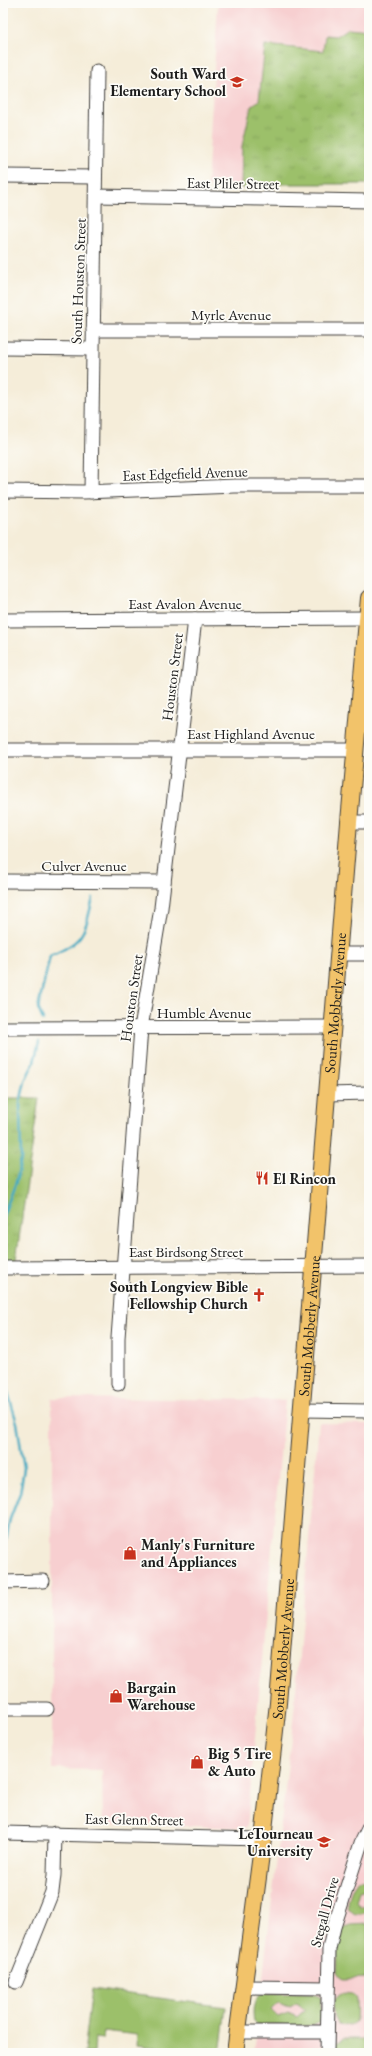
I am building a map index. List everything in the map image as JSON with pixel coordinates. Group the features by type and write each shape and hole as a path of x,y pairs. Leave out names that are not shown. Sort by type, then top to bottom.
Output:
{"main road":[{"name":"South Mobberly Avenue","path":"235,2053 263,1839 278,1703 303,1410 355,750 365,687 369,598"}],"street":[{"name":"South Houston Street","path":"91,492 97,71"},
{"path":"3,176 95,177"},
{"name":"East Pliler Street","path":"96,196 369,201"},
{"name":"Myrle Avenue","path":"93,330 369,330"},
{"path":"3,348 92,349"},
{"name":"East Edgefield Avenue","path":"3,491 91,492 235,486 369,486"},
{"name":"East Avalon Avenue","path":"3,620 367,618"},
{"name":"Houston Street","path":"118,1384 118,1338 125,1268 141,1028 164,882 195,619"},
{"name":"East Highland Avenue","path":"3,750 355,750"},
{"path":"349,822 369,822"},
{"name":"Culver Avenue","path":"3,881 164,882"},
{"path":"338,954 369,954"},
{"name":"Humble Avenue","path":"3,1028 333,1027"},
{"path":"327,1094 369,1093"},
{"name":"East Birdsong Street","path":"3,1268 369,1266"},
{"path":"303,1410 369,1411"},
{"path":"3,1582 42,1581"},
{"path":"3,1709 47,1709"},
{"name":"Stegall Drive","path":"327,2053 328,1954 331,1936 361,1843 369,1827"},
{"name":"East Glenn Street","path":"3,1833 263,1839"},
{"path":"16,1982 52,1892 54,1875 54,1833"},
{"path":"244,1987 328,1988"},
{"path":"238,2032 327,2032"}],"shaded area":[{"name":"South Ward Elementary School","path":"218,3 369,3 369,30 348,28 336,36 323,51 265,46 259,100 251,107 242,146 241,188 207,187"},
{"path":"52,1398 285,1400 247,1828 103,1823 102,1770 52,1769"},
{"name":"LeTourneau University","path":"319,1423 369,1424 369,2053 254,2053 294,1713"}],"green space":[{"path":"348,28 369,30 369,184 256,184 249,188 241,188 242,146 251,107 259,100 265,45 323,51 325,35 336,36"},
{"path":"3,1098 39,1098 16,1260 3,1260"},
{"path":"360,1879 368,1881 369,1888 359,1891 356,1901 360,1906 369,1908 362,1914 355,1914 349,1909 348,1904 353,1887"},
{"path":"369,1924 369,1978 342,1979 337,1973 338,1949 342,1930 350,1925"},
{"path":"92,1989 226,2007 220,2053 204,2053 136,2045 137,2035 104,2031 103,2039 94,2038 93,2053 84,2053"},
{"path":"262,1993 316,1994 321,1998 320,2022 313,2026 258,2025 254,2021 253,2014 255,2002","holes":["278,2003 290,2007 297,2003 305,2010 297,2017 288,2013 278,2017 271,2010"]},
{"path":"342,1993 352,1994 356,1999 356,2020 351,2025 338,2025 334,2017 334,2003 338,1995"},
{"path":"343,2039 369,2039 369,2053 333,2053 335,2043"}],"waterway":[{"path":"43,1020 38,1008 50,956 62,951 77,941 85,928 93,898"},
{"path":"3,1216 16,1182 21,1159 20,1103 25,1081 34,1062 39,1042"},
{"path":"3,1350 7,1359 8,1393 17,1423 24,1468 20,1493 10,1519 3,1556"}],"place":[{"name":"South Ward Elementary School","path":"237,82"},
{"name":"El Rincon","path":"262,1178"},
{"name":"South Longview Bible Fellowship Church","path":"259,1295"},
{"name":"Manly's Furniture and Appliances","path":"130,1553"},
{"name":"Bargain Warehouse","path":"116,1696"},
{"name":"Big 5 Tire & Auto","path":"197,1762"},
{"name":"LeTourneau University","path":"324,1842"}]}
